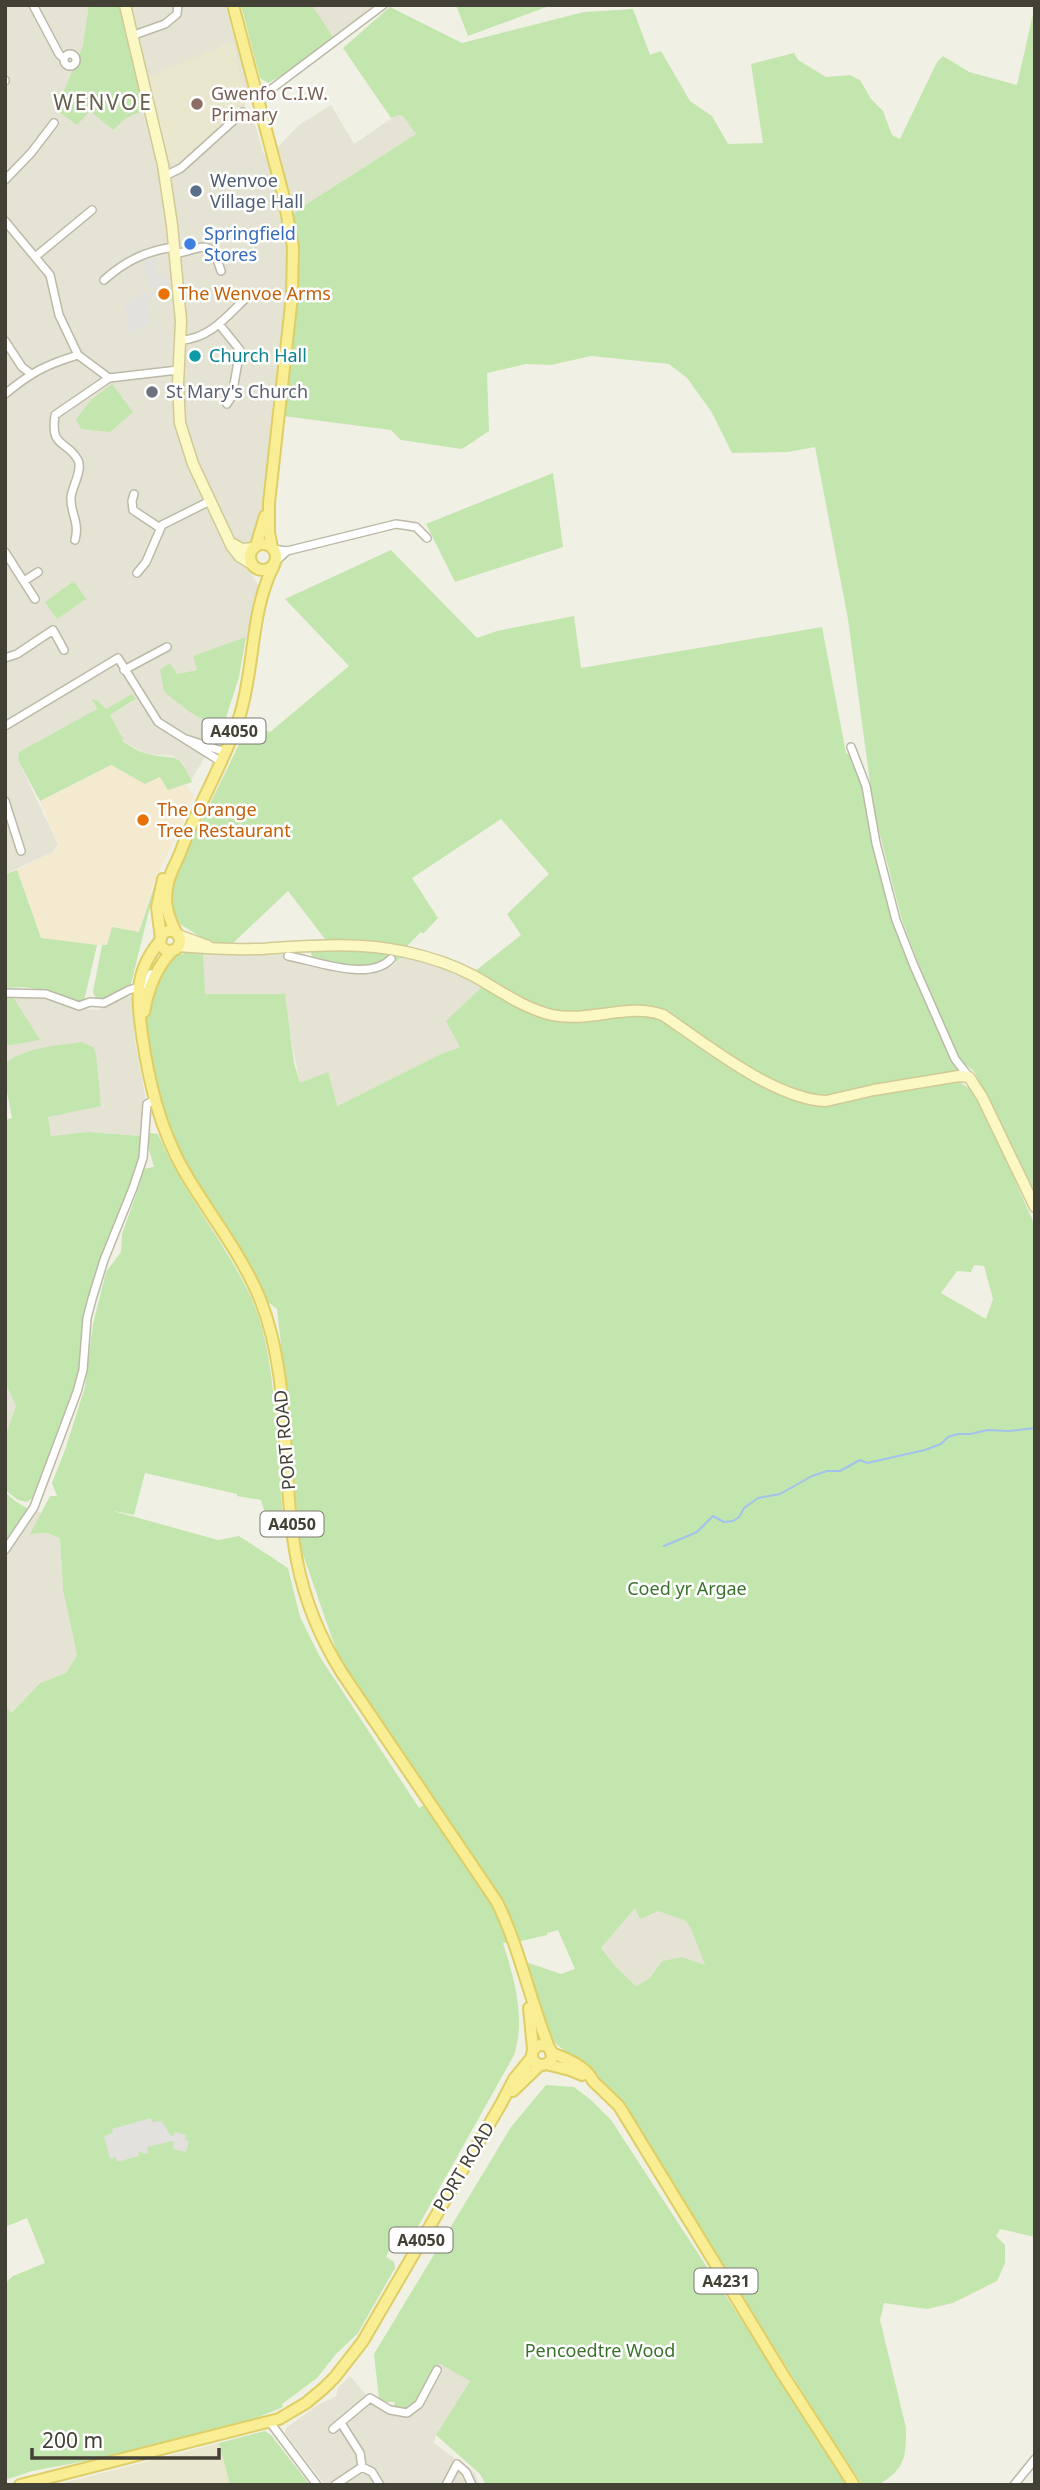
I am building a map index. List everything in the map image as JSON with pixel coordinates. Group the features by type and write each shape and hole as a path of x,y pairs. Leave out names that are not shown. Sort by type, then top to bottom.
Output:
{"main road":[{"name":"A4050","path":"176,941 166,909 166,892 185,836 239,717 248,683 256,618 276,556 269,532 269,503 294,272 289,223 233,5"},
{"name":"A4050","path":"256,618 258,582 250,556 269,503"},
{"path":"255,547 264,544 273,548"},
{"path":"253,566 263,570 274,564"},
{"name":"A4050","path":"160,940 157,916 159,892 178,846 185,836"},
{"path":"166,932 176,941 165,949 160,940 166,932"},
{"name":"PORT ROAD","path":"160,940 144,965 139,987 139,1021 155,1100 165,1131 183,1169 247,1272 270,1329 279,1378 296,1559 314,1621 342,1673 492,1894 506,1922 551,2051"},
{"name":"PORT ROAD","path":"142,1032 148,993 157,971 176,941"},
{"name":"PORT ROAD","path":"20,2485 269,2421 276,2413 337,2373 363,2341 502,2104 538,2059 526,1984"},
{"path":"538,2059 542,2045 551,2051"},
{"name":"A4050","path":"538,2059 551,2059 551,2051"},
{"name":"A4231","path":"551,2051 574,2063 592,2076 593,2081"},
{"name":"A4231","path":"538,2059 593,2081 622,2112 769,2353 854,2485"}],"street":[{"path":"33,5 64,59"},
{"path":"125,5 165,176 181,340 178,370 182,434 210,501 233,544 240,557 253,566"},
{"path":"131,36 165,24 177,14 178,5"},
{"path":"258,101 383,5"},
{"path":"254,84 263,88 274,87"},
{"path":"165,176 181,168 243,112"},
{"path":"5,180 31,153 54,123"},
{"path":"35,257 92,210"},
{"path":"5,221 9,234 35,257 50,275 59,315 78,355 109,377"},
{"path":"104,280 139,255 154,250 210,248 216,254 221,271"},
{"path":"181,340 196,339 219,324 248,296 254,294"},
{"path":"219,324 240,350 232,396 227,404"},
{"path":"5,341 22,367 30,373"},
{"path":"5,394 30,373 78,355"},
{"path":"75,540 77,520 71,500 79,467 78,460 58,442 54,431 55,415 109,377 178,370"},
{"path":"134,494 133,510 160,528"},
{"path":"137,573 146,562 160,528 210,501"},
{"path":"273,548 287,551 396,524 416,527 427,538"},
{"path":"233,544 242,549 255,547"},
{"path":"274,564 287,551"},
{"path":"5,552 35,599"},
{"path":"24,581 38,572"},
{"path":"5,658 17,654 53,630 64,650"},
{"path":"124,670 167,647"},
{"path":"5,726 118,658 158,722 223,757"},
{"path":"850,747 866,786 876,843 895,920 949,1046 964,1076 982,1097 1035,1207"},
{"path":"5,801 21,851"},
{"path":"176,941 212,948 250,949 306,944 371,946 420,955 456,967 510,998 551,1014 586,1017 639,1010 653,1011 663,1015 739,1067 814,1100 827,1101 874,1090 964,1076"},
{"path":"306,944 307,960"},
{"path":"288,956 359,970 374,970 391,959"},
{"path":"5,993 46,994 79,1006 90,1002 104,1003 145,985 151,974 157,971"},
{"path":"5,1550 34,1507 77,1392 83,1370 87,1318 92,1299 143,1158 147,1104 155,1100"},
{"path":"146,1131 165,1131"},
{"path":"333,2428 370,2398 390,2410 407,2413 419,2404 437,2370"},
{"path":"269,2421 317,2485"},
{"path":"341,2423 360,2453 362,2467"},
{"path":"1014,2485 1035,2459"},
{"path":"446,2485 457,2464 466,2472 472,2485"},
{"path":"335,2485 362,2467"},
{"path":"362,2467 372,2472 380,2485"}],"shaded area":[{"path":"5,5 225,5 248,86 249,98 245,98 242,110 247,118 254,121 264,155 279,146 299,125 331,105 354,144 398,114 403,116 416,134 302,207 284,222 289,305 265,510 246,565 260,588 251,636 193,656 197,670 177,674 160,671 218,724 224,724 191,781 184,764 173,756 147,754 122,741 123,737 110,715 136,700 105,709 98,701 93,700 97,709 19,752 18,760 58,844 53,852 5,874"},
{"path":"312,5 378,5 333,37"},
{"name":"Gwenfo C.I.W. Primary","path":"233,41 244,89 242,106 239,112 182,162 174,165 165,156 146,78"},
{"path":"155,258 157,276 167,274 169,285 150,289 143,261"},
{"path":"142,292 153,292 155,298 148,300 150,324 129,333 125,304 138,298"},
{"path":"111,765 145,784 160,777 178,787 186,784 194,797 154,882 139,932 107,945 85,945 41,938 17,870 53,852 58,844 40,801"},
{"path":"203,952 284,955 292,962 353,973 375,973 394,965 400,958 410,957 434,962 483,986 460,1047 336,1106 300,1084 290,1034 204,994"},
{"path":"12,995 44,996 82,1009 98,1010 126,996 132,997 135,1041 145,1095 141,1136 89,1132 51,1136 48,1117 93,1047 82,1042 5,1064 5,1046 39,1040"},
{"path":"5,1382 16,1406 5,1437"},
{"path":"37,1511 41,1513 31,1534 48,1533 60,1537 63,1590 77,1655 66,1673 40,1683 10,1713 5,1704 5,1553"},
{"path":"635,1908 658,1911 686,1921 705,1965 682,1957 662,1961 649,1979 636,1986 601,1948"},
{"path":"151,2118 152,2122 161,2121 170,2135 174,2136 175,2132 186,2135 185,2140 189,2141 186,2152 173,2149 172,2141 147,2147 148,2153 143,2154 142,2151 138,2153 139,2156 117,2162 116,2157 110,2159 104,2136 113,2133 112,2129"},
{"path":"439,2362 470,2381 436,2435 434,2443 475,2473 479,2485 325,2485 285,2433 286,2428 318,2405 336,2396 338,2388 350,2376 367,2396 373,2395 394,2408 420,2399 420,2394 429,2383"},
{"path":"219,2443 230,2485 55,2485"}],"green space":[{"path":"89,5 121,5 145,110 126,118 113,130 90,111 77,125 58,111 83,46"},
{"path":"241,5 312,5 333,37 288,72 268,83 260,78"},
{"path":"456,5 552,5 468,36"},
{"path":"1035,5 1035,1196 974,1071 960,1061 936,1010 902,920 874,812 848,619 815,447 788,452 732,453 711,411 687,378 669,364 591,356 551,365 526,364 487,373 489,431 462,449 401,440 391,430 276,415 289,305 284,222 302,207 416,134 403,116 391,118 343,48 390,7 462,43 584,12 633,9 650,55 661,51 690,101 712,116 728,144 763,143 751,64 794,53 798,60 826,77 850,75 860,80 871,99 883,111 892,135 900,139 937,62 943,56 969,72 1017,85"},
{"path":"112,384 133,412 110,432 81,429 76,419 91,400"},
{"path":"553,473 563,547 455,582 426,524"},
{"path":"391,550 477,638 497,631 574,616 581,668 822,627 846,753 852,757 863,783 894,919 959,1067 957,1071 834,1097 812,1096 746,1067 658,1009 567,1014 537,1007 474,972 521,935 507,914 549,874 501,819 412,878 438,918 405,948 367,940 325,939 288,891 230,946 215,946 180,924 173,909 175,876 243,736 247,722 270,732 349,666 285,599"},
{"path":"74,581 86,599 57,619 45,602"},
{"path":"246,637 239,677 224,724 199,717 164,691 160,670 170,663 177,674 197,670 193,656"},
{"path":"132,694 136,699 110,715 123,738 122,741 145,753 179,760 192,782 168,790 160,777 145,784 111,765 40,801 18,760 19,752 97,709 92,699 106,709"},
{"path":"17,870 41,938 97,945 84,1001 79,1004 52,991 5,988 5,874"},
{"path":"157,878 131,984 106,998 96,999 93,992 102,945 107,945 112,927 139,932"},
{"path":"313,949 351,949 410,957 400,958 396,962 394,957 374,965 354,966 312,958"},
{"name":"Coed yr Argae","path":"192,950 203,952 205,994 285,994 294,1063 300,1083 328,1072 337,1106 460,1047 446,1021 483,986 531,1012 592,1020 645,1014 660,1018 750,1078 801,1102 816,1106 868,1094 959,1082 970,1089 984,1110 1035,1226 1035,2237 1000,2229 996,2236 1005,2245 1005,2263 997,2281 953,2303 927,2309 884,2303 880,2320 906,2428 906,2438 905,2453 900,2466 881,2483 882,2485 863,2485 837,2447 618,2097 553,2041 544,2029 523,1961 561,1974 575,1969 558,1930 547,1935 503,1943 519,2013 514,2055 406,2248 401,2251 390,2248 386,2257 394,2262 395,2268 358,2333 336,2354 317,2378 282,2404 283,2407 249,2421 107,2457 32,2471 5,2480 5,2283 13,2276 45,2263 27,2218 5,2227 5,1704 11,1713 40,1683 66,1673 77,1655 63,1590 60,1538 48,1533 30,1534 50,1496 57,1496 52,1483 85,1387 93,1324 106,1272 121,1252 122,1234 143,1169 154,1167 147,1143 150,1133 158,1134 179,1175 249,1293 258,1316 274,1401 283,1515 275,1514 276,1533 261,1529 265,1514 261,1500 145,1473 134,1515 110,1510 218,1540 239,1536 288,1568 300,1617 320,1657 419,1808 431,1800 341,1664 299,1543 291,1435 277,1309 264,1299 224,1223 184,1161 168,1126 154,1078 145,1026 153,992 172,958","holes":["974,1265 984,1266 993,1299 986,1319 941,1293 957,1271 971,1272","635,1908 640,1919 658,1911 686,1921 705,1965 682,1957 662,1961 649,1979 636,1986 601,1948"]},
{"path":"12,995 40,1040 5,1046 5,996"},
{"path":"82,1042 93,1047 96,1053 101,1106 48,1117 51,1136 89,1132 141,1136 139,1162 96,1276 79,1377 34,1497 27,1502 18,1500 5,1490 5,1437 16,1406 5,1382 5,1120 12,1118 5,1082 5,1064 31,1051"},
{"path":"5,1492 27,1508 26,1516 5,1546"},
{"name":"Pencoedtre Wood","path":"546,2085 574,2087 611,2120 849,2485 486,2485 480,2474 436,2435 470,2381 439,2363 420,2394 420,2399 408,2408 394,2408 395,2402 383,2402 379,2399 374,2354 511,2127"},
{"path":"265,2431 310,2485 230,2485 219,2443"}],"waterway":[{"path":"664,1546 697,1532 713,1516 724,1522 733,1521 744,1508 758,1498 780,1494 812,1476 827,1471 840,1471 860,1460 867,1463 925,1450 958,1434 1035,1428"}],"place":[{"name":"Gwenfo C.I.W. Primary","path":"197,104"},
{"name":"Wenvoe Village Hall","path":"196,191"},
{"name":"Springfield Stores","path":"190,244"},
{"name":"The Wenvoe Arms","path":"164,294"},
{"name":"Church Hall","path":"195,356"},
{"name":"St Mary's Church","path":"152,392"},
{"name":"The Orange Tree Restaurant","path":"143,820"}],"district":[{"name":"WENVOE","path":"103,103"}]}
